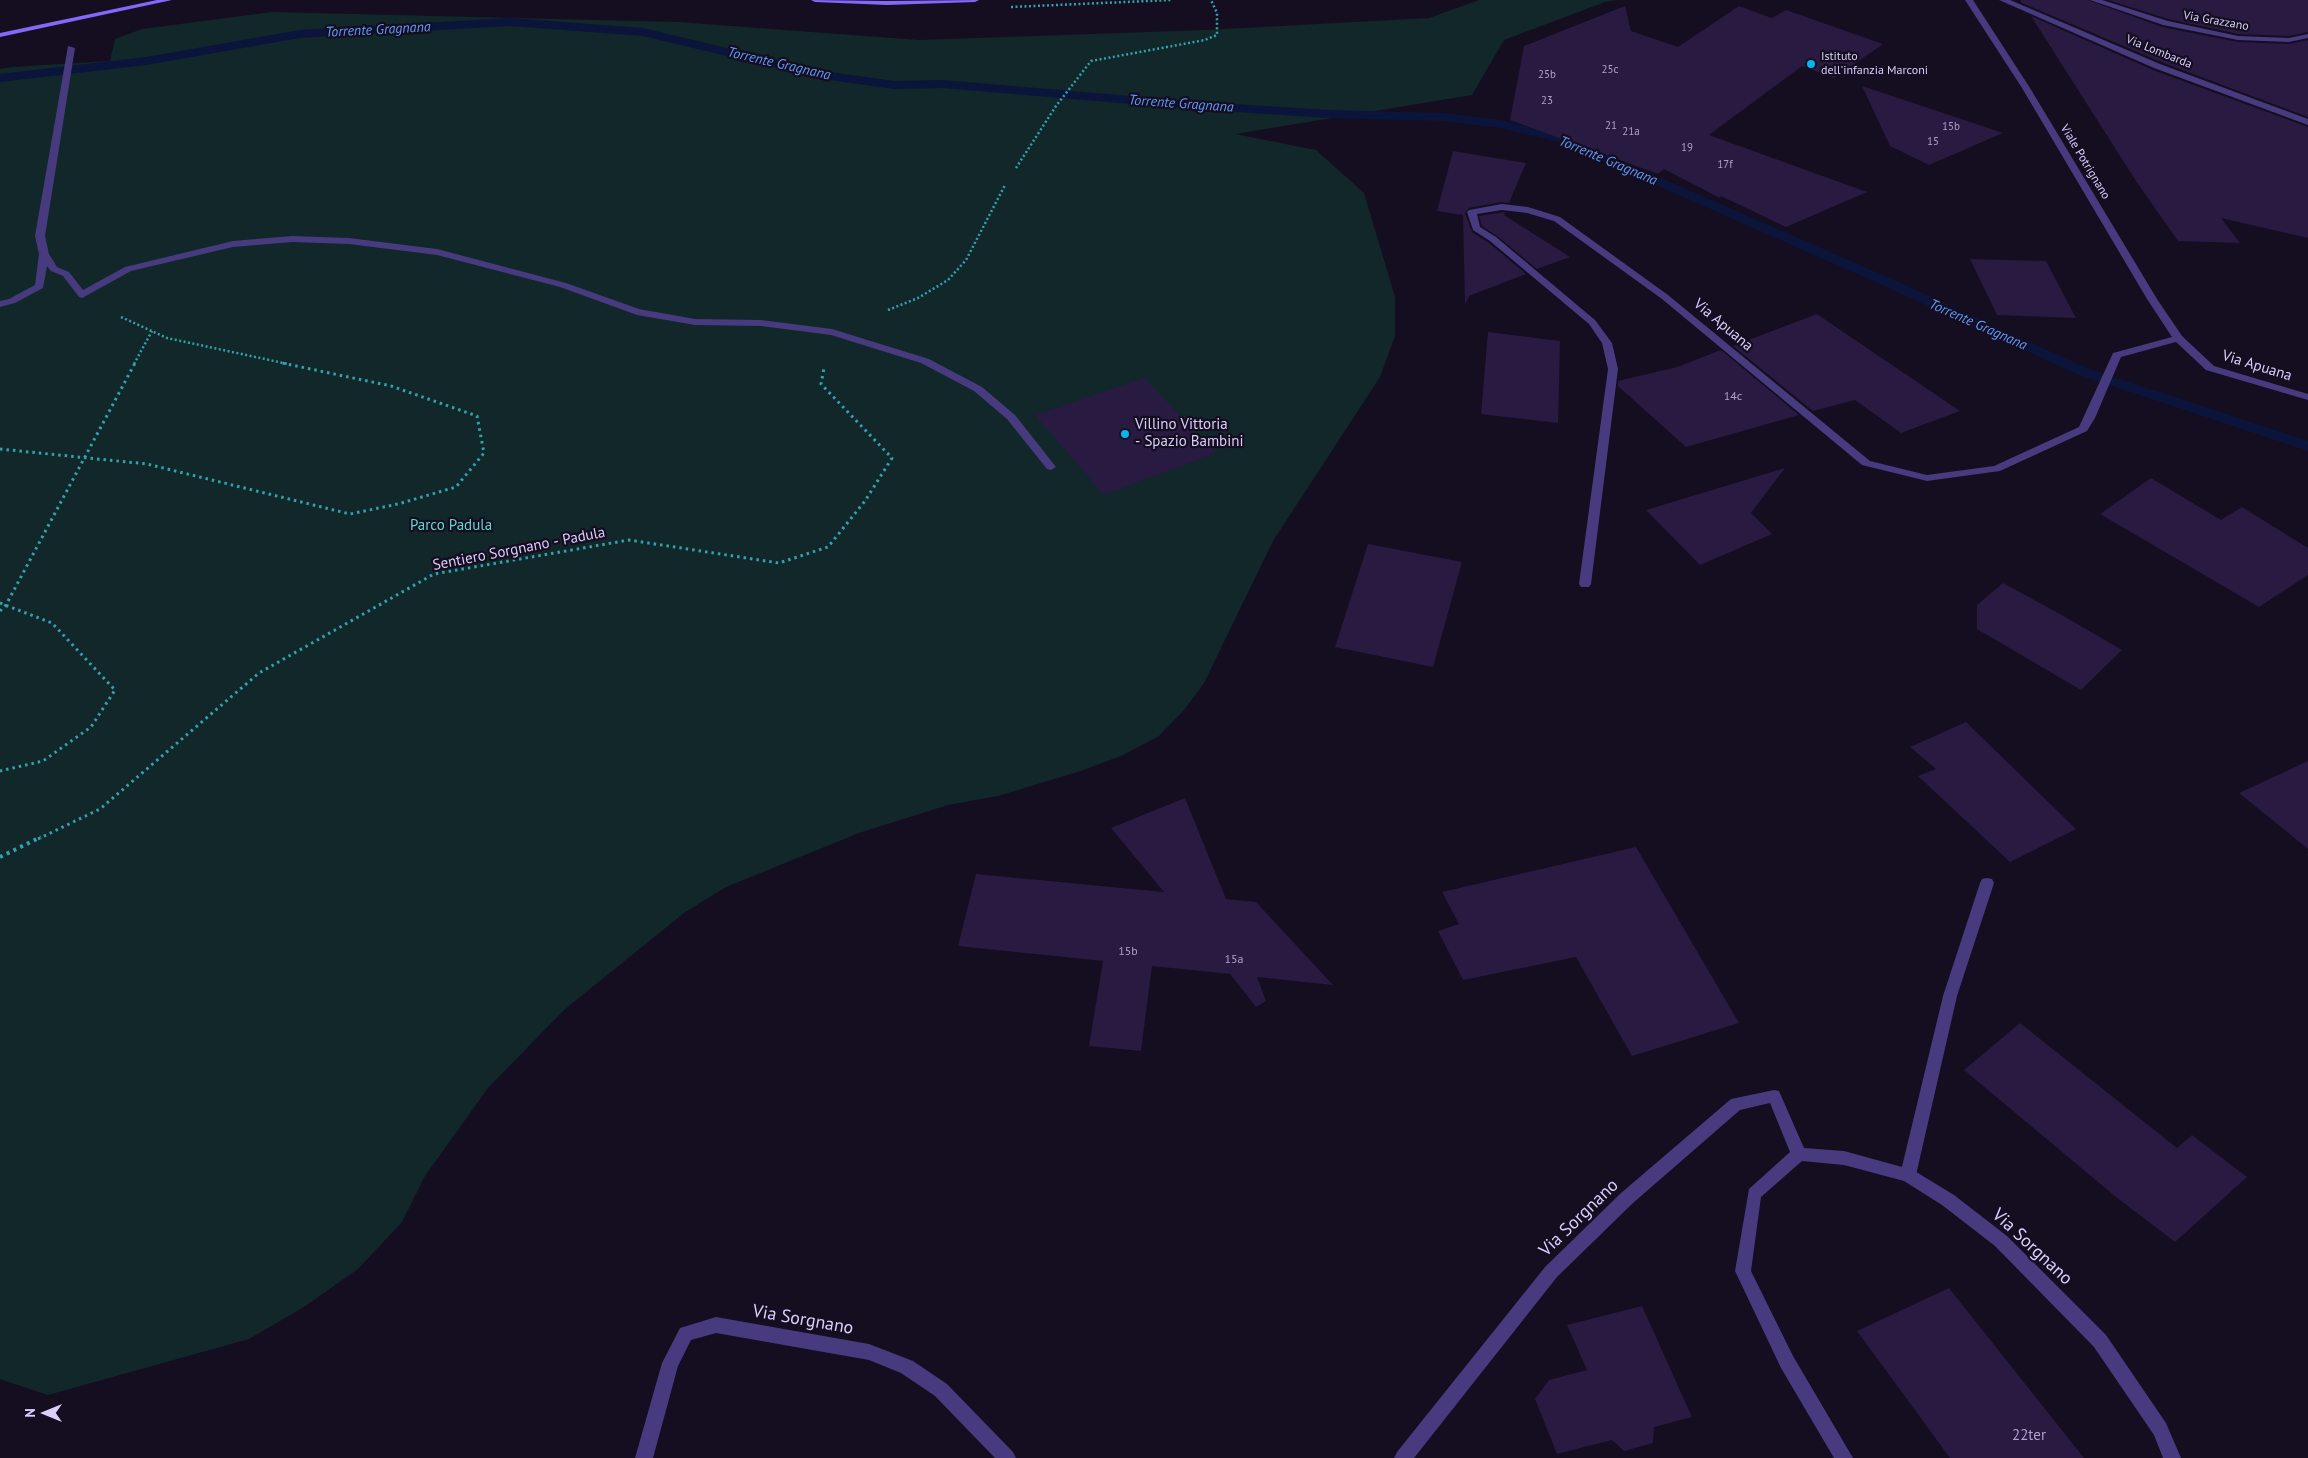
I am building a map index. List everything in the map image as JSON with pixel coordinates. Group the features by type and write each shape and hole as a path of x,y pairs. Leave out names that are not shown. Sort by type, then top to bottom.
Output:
{"main road":[{"path":"0,35 168,0"},
{"path":"815,0 887,2 975,0"}],"street":[{"name":"Viale Potrignano","path":"1968,0 2026,88 2152,299 2178,338"},
{"name":"Via Lombarda","path":"2003,0 2157,66 2308,122"},
{"name":"Via Grazzano","path":"2094,0 2166,23 2238,38 2289,40 2308,36"},
{"path":"2289,40 2308,46"},
{"path":"0,304 12,301 40,286 44,254 40,236 71,48"},
{"name":"Via Apuana","path":"1585,584 1613,369 1607,343 1592,322 1493,239 1476,228 1472,212 1502,207 1528,210 1557,219 1665,297 1866,463 1927,478 1996,469 2083,429 2090,418 2117,355 2178,338 2210,368 2308,397"},
{"path":"44,254 54,269 66,274 82,294 128,268 233,244 292,239 349,241 437,252 563,285 637,312 694,322 761,324 832,332 925,361 978,388 1011,417 1051,467"},
{"path":"1908,1175 1950,996 1971,927 1987,884"},
{"name":"Via Sorgnano","path":"1403,1458 1550,1272 1627,1198 1736,1104 1774,1096 1799,1154 1844,1158 1908,1175 1948,1200 2001,1241 2100,1341 2160,1429 2172,1458"},
{"path":"1799,1154 1754,1194 1743,1271 1787,1362 1844,1458"},
{"name":"Via Sorgnano","path":"644,1458 670,1363 686,1334 716,1325 869,1352 907,1367 941,1390 1007,1458"}],"path":[{"path":"1011,7 1170,0"},
{"path":"1016,168 1056,106 1091,61 1205,40 1216,35 1217,13 1211,0"},
{"path":"832,332 918,298 948,280 966,260 1005,185"},
{"path":"0,449 147,464 350,514 398,504 456,487 484,453 477,416 391,386 167,338 103,308 82,294"},
{"path":"0,611 6,605 152,331"},
{"name":"Sentiero Sorgnano - Padula","path":"0,857 100,809 259,673 434,574 629,540 779,563 828,547 865,501 892,458 821,384 832,332"},
{"path":"0,603 52,623 115,690 92,727 43,761 0,770"}],"green space":[{"name":"Parco Padula","path":"1479,0 1617,0 1605,2 1504,40 1472,95 1235,134 1316,150 1364,193 1395,297 1395,336 1380,377 1273,541 1204,683 1184,710 1159,736 1123,755 1084,770 998,796 948,805 859,833 726,887 684,913 564,1010 488,1088 425,1176 402,1222 358,1269 304,1307 249,1339 48,1395 0,1379 0,69 110,61 115,39 142,29 272,12 678,22 919,40 1206,30 1429,18"}],"building":[{"path":"2020,0 2088,0 2162,27 2238,42 2289,44 2308,40 2308,117 2161,62 2022,3"},
{"path":"2108,0 2308,0 2308,32 2289,36 2238,34 2168,19"},
{"path":"1625,6 1631,31 1678,47 1739,6 1772,18 1786,10 1883,44 1834,78 1802,66 1709,135 1867,192 1786,227 1721,196 1720,198 1664,169 1658,174 1510,120 1524,46"},
{"path":"2031,16 2153,70 2308,127 2308,238 2221,218 2240,243 2178,241 2136,181"},
{"path":"1862,86 2003,133 1929,165 1890,146"},
{"path":"1453,151 1526,163 1509,203 1502,202 1469,208 1465,213 1472,232 1489,243 1526,274 1469,296 1465,305 1463,215 1437,211"},
{"path":"1505,212 1504,215 1570,257 1537,269 1482,226 1479,216"},
{"path":"1970,259 2046,261 2076,318 1997,315"},
{"path":"1817,314 1960,411 1901,433 1855,400 1813,411 1733,346"},
{"path":"1488,332 1560,341 1558,423 1481,414"},
{"path":"1721,350 1799,415 1686,447 1618,386 1618,381 1677,367"},
{"name":"Villino Vittoria - Spazio Bambini","path":"1144,378 1216,453 1104,495 1035,415"},
{"path":"1785,468 1751,513 1772,534 1700,565 1646,510"},
{"path":"2151,478 2221,520 2242,507 2308,548 2308,575 2259,607 2100,514"},
{"path":"1368,544 1462,562 1433,667 1335,647"},
{"path":"2003,583 2122,650 2081,690 1977,629 1977,605"},
{"path":"1966,722 2076,829 2010,862 1918,776 1936,769 1910,747"},
{"path":"2308,761 2308,849 2239,793"},
{"path":"1185,798 1226,899 1256,902 1333,985 1257,977 1266,1001 1256,1007 1230,974 1152,966 1141,1051 1089,1046 1103,961 958,946 976,874 1164,892 1111,828"},
{"path":"1636,847 1739,1023 1632,1056 1576,957 1463,980 1438,931 1459,924 1442,892"},
{"path":"2020,1023 2177,1148 2192,1135 2247,1177 2175,1242 2116,1197 1964,1070"},
{"path":"1949,1288 2084,1458 1950,1458 1857,1331"},
{"path":"1642,1306 1692,1417 1654,1427 1653,1443 1624,1451 1612,1440 1557,1454 1535,1399 1549,1380 1587,1370 1567,1325"}],"waterway":[{"name":"Torrente Gragnana","path":"0,78 146,61 300,34 510,22 643,32 823,75 894,85 943,84 1189,105 1328,114 1444,117 1500,124 1563,139 1887,282 2084,372 2308,446"}],"place":[{"name":"Istituto dell'infanzia Marconi","path":"1811,64"},
{"name":"Villino Vittoria - Spazio Bambini","path":"1125,434"}]}
